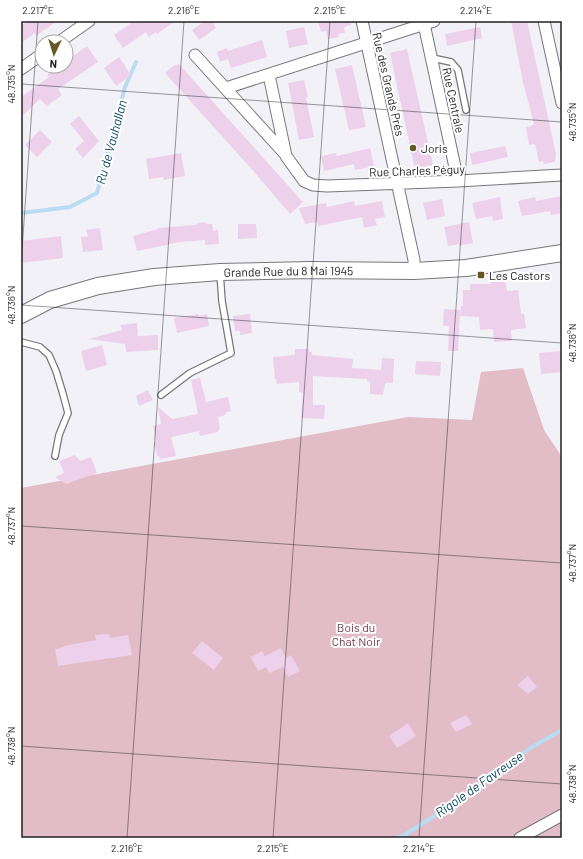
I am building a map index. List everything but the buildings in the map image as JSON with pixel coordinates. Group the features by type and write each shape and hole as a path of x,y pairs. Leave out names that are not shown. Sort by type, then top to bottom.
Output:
{"main road":[{"name":"Grande Rue du 8 Mai 1945","path":"21,315 50,300 98,286 154,277 220,272 311,270 414,271 466,268 562,253"}],"street":[{"path":"70,34 89,21"},
{"name":"Rue des Grands Prés","path":"362,21 398,183 414,260 414,271"},
{"path":"544,21 562,103"},
{"path":"226,88 429,23"},
{"name":"Rue Centrale","path":"429,23 432,58 458,181"},
{"name":"Rue Charles Péguy","path":"195,55 286,156 304,181 313,185 327,186 458,181 562,175"},
{"path":"21,68 34,59"},
{"name":"Rue Charles Péguy","path":"269,75 286,156"},
{"path":"520,838 562,815"}],"lane":[{"path":"432,58 452,62 458,70 466,110"},
{"path":"161,395 190,373 231,353 222,301 220,272"},
{"path":"21,342 40,346 49,355 64,394 68,413 59,435 55,456"}],"green space":[{"name":"Bois du Chat Noir","path":"523,368 544,430 562,457 562,838 21,838 21,488 408,417 472,420 481,372"}],"waterway":[{"name":"Ru de Vauhallan","path":"21,213 70,207 97,193 125,87 136,62"},
{"name":"Rigole de Favreuse","path":"395,838 403,836 459,800 532,747 562,730"}],"place":[{"name":"Joris","path":"413,148"},
{"name":"Les Castors","path":"481,275"}]}
